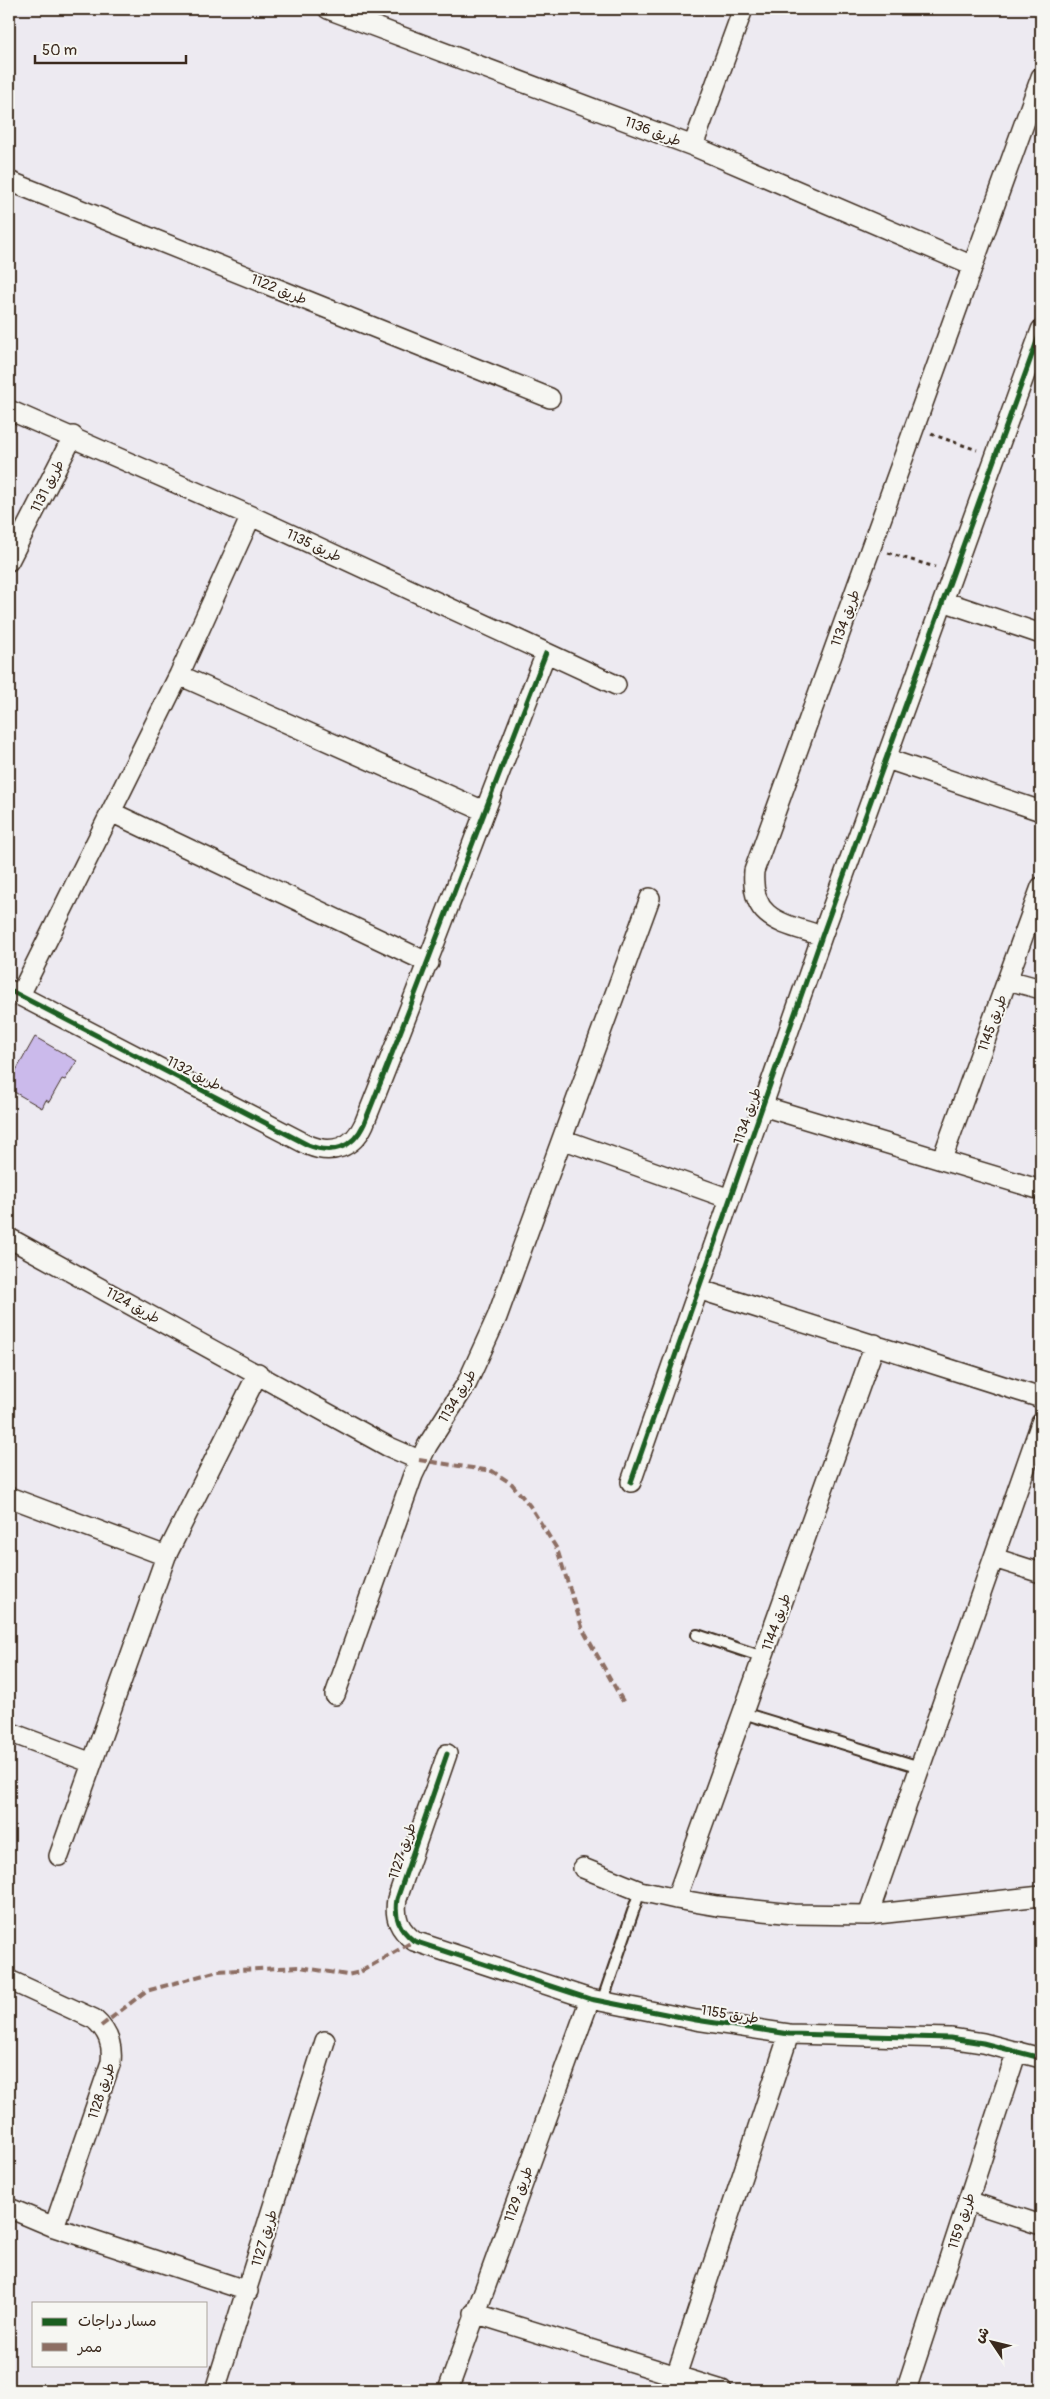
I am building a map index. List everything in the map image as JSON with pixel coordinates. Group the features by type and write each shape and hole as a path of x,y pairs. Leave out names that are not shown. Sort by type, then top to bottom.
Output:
{"street":[{"name":"طريق 1136","path":"328,9 693,146 973,266"},
{"path":"693,146 743,9"},
{"name":"طريق 1134","path":"822,936 771,918 758,902 755,893 754,871 1041,77"},
{"name":"طريق 1122","path":"9,181 550,398"},
{"name":"طريق 1134","path":"631,1482 822,936 1041,330"},
{"name":"طريق 1135","path":"9,410 251,516 616,685"},
{"name":"طريق 1131","path":"9,562 72,436"},
{"path":"14,993 111,812 179,675 251,516"},
{"path":"943,601 1041,634"},
{"name":"طريق 1132","path":"14,993 318,1149 334,1149 348,1144 360,1132 364,1124 429,963 484,811 546,653"},
{"path":"179,675 484,811"},
{"path":"886,759 1041,811"},
{"path":"111,812 429,963"},
{"name":"طريق 1145","path":"942,1159 1041,887"},
{"name":"طريق 1134","path":"336,1696 419,1460 467,1383 497,1317 650,898"},
{"path":"1008,980 1041,989"},
{"path":"762,1106 1041,1190"},
{"path":"562,1138 730,1199"},
{"name":"طريق 1124","path":"9,1238 258,1373 387,1446 419,1460"},
{"path":"698,1289 1041,1398"},
{"name":"طريق 1144","path":"676,1899 875,1344"},
{"path":"59,1856 166,1556 258,1373"},
{"path":"868,1915 1041,1423"},
{"path":"9,1497 166,1556"},
{"path":"994,1558 1041,1573"},
{"path":"9,1732 92,1763"},
{"name":"طريق 1127","path":"423,1945 404,1934 398,1924 395,1911 397,1899 447,1754"},
{"path":"583,1868 640,1891 676,1899 717,1906 793,1914 868,1915 1041,1896"},
{"name":"طريق 1155","path":"423,1945 596,2000 696,2020 789,2034 950,2038 1041,2058"},
{"name":"طريق 1128","path":"9,1980 94,2019 104,2030 111,2043 112,2062 54,2227"},
{"name":"طريق 1129","path":"448,2390 474,2313 596,2000"},
{"path":"676,2376 789,2034"},
{"name":"طريق 1127","path":"215,2390 248,2291 325,2042"},
{"name":"طريق 1159","path":"906,2390 1017,2052"},
{"path":"968,2201 1041,2225"},
{"path":"9,2208 54,2227 248,2291"},
{"path":"474,2313 722,2390"}],"lane":[{"path":"697,1635 763,1657"},
{"path":"743,1713 920,1766"},
{"path":"596,2000 640,1891"}],"path":[{"path":"914,428 996,456"},
{"path":"871,547 954,573"}],"building":[{"path":"35,1037 77,1061 65,1080 62,1079 49,1102 46,1100 42,1108 9,1089 9,1083"}],"marked path":[{"path":"419,1460 492,1471 512,1484 530,1506 557,1549 583,1630 625,1705"},
{"path":"101,2026 146,1991 218,1971 300,1967 347,1975 360,1972 414,1941"}],"cycle path":[{"path":"631,1482 822,936 1041,330"},
{"path":"9,990 308,1145 317,1148 333,1149 348,1144 354,1139 364,1124 546,653"},
{"path":"447,1754 397,1899 396,1912 399,1923 414,1941 590,1999 696,2020 789,2034 950,2038 983,2043 1041,2058"}]}
